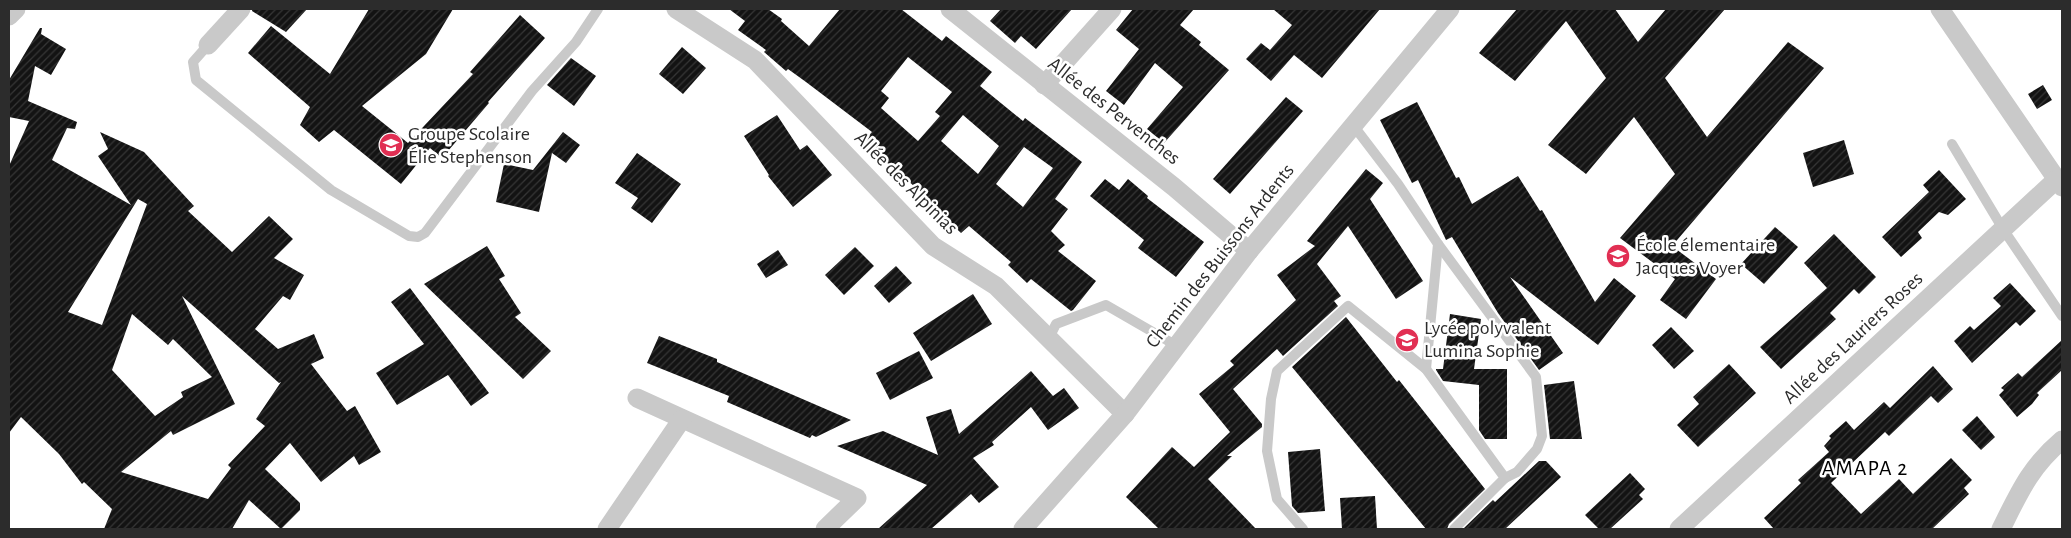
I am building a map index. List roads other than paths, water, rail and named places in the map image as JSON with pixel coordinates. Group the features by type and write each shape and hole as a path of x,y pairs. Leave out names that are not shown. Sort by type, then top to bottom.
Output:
{"street":[{"path":"9,16 16,9"},
{"path":"208,45 241,9"},
{"name":"Allée des Alpinias","path":"676,9 755,60 933,246 996,286 1124,414"},
{"name":"Allée des Pervenches","path":"950,9 1174,187 1249,251"},
{"path":"1044,85 1112,9"},
{"name":"Chemin des Buissons Ardents","path":"1023,529 1124,414 1249,251 1450,9"},
{"path":"1940,9 2060,183"},
{"name":"Allée des Lauriers Roses","path":"1679,529 2003,229 2060,183"},
{"path":"637,398 857,498 825,529"},
{"path":"606,529 682,419"},
{"path":"2001,529 2028,477 2037,464 2062,440"}],"lane":[{"path":"208,45 193,62 196,80 331,190 409,236 418,237 425,233 532,91 576,42 598,9"},
{"path":"1353,125 1398,184 1438,244 1536,377 1542,436 1537,449 1517,472 1505,478 1454,529"},
{"path":"1952,144 2003,229 2062,316"},
{"path":"1426,369 1438,244"},
{"path":"1049,338 1056,324 1106,305 1177,346"},
{"path":"1304,529 1277,499 1267,451 1271,399 1277,371 1348,306 1426,369 1505,478"}],"place":[{"name":"Groupe Scolaire Élie Stephenson","path":"391,145"},
{"name":"École élementaire Jacques Voyer","path":"1618,256"},
{"name":"Lycée polyvalent Lumina Sophie","path":"1407,340"}],"district":[{"name":"AMAPA 2","path":"1865,468"}]}
